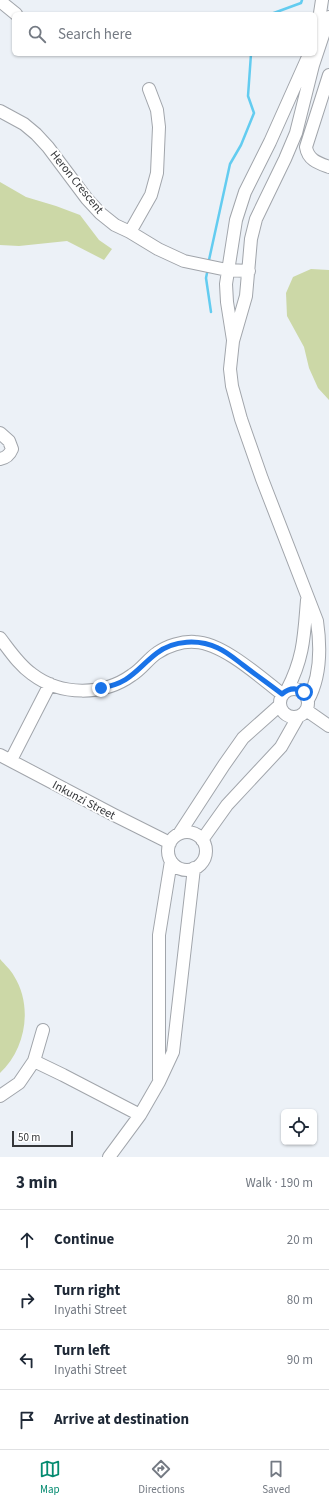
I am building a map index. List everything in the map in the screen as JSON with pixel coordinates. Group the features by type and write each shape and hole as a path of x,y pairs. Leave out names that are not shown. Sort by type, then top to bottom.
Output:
{"street":[{"path":"317,33 322,0"},
{"path":"0,1 14,12"},
{"path":"317,53 329,17"},
{"path":"233,341 226,302 227,270 236,220 245,192 283,115 309,56"},
{"path":"202,840 227,805 281,747 314,690 317,674 320,639 317,621 307,599 241,419 232,386 230,369 233,341 246,296 251,239 256,219 296,133 316,56"},
{"path":"329,75 306,147 312,160 329,167"},
{"path":"130,232 151,195 157,173 159,127 157,110 149,89"},
{"name":"Heron Crescent","path":"0,111 24,124 36,134 48,147 87,199 100,213 115,225 158,249 184,261 227,270 249,271"},
{"path":"0,433 9,441 12,449 10,453 0,459"},
{"path":"304,709 294,717 283,713 283,696 299,663 303,646 307,599"},
{"path":"0,638 19,662 32,674 50,684 71,690 86,691 112,686 133,675 157,653 170,646 186,642 196,642 218,648 283,696"},
{"path":"11,760 50,684"},
{"path":"174,839 184,833 194,834 202,840 205,845 205,856 199,865 194,868 184,870 178,868 171,861 168,855 174,839 243,738 283,696 291,689 304,692 304,709"},
{"path":"304,709 329,726"},
{"name":"Inkunzi Street","path":"0,755 114,815 174,839"},
{"path":"159,1082 159,935 171,861"},
{"path":"109,1157 140,1115 174,1052 194,868"},
{"path":"0,1096 19,1083 34,1061 43,1030"},
{"path":"34,1061 63,1074 140,1115"}],"green space":[{"path":"0,182 26,197 80,215 99,240 112,249 104,260 67,241 19,246 0,245"},
{"path":"311,269 329,270 329,400 318,388 309,368 304,347 287,316 286,293 293,277"},
{"path":"0,959 13,974 20,988 25,1014 21,1040 16,1052 0,1073"}],"waterway":[{"path":"276,12 301,3 302,0"},
{"path":"209,260 230,164 241,145 254,113 248,96 251,56"},
{"path":"207,273 206,278 211,312"}],"route":[{"path":"101,688 112,686 133,675 157,653 170,646 186,642 196,642 208,644 218,648 282,694 291,689 304,692"}]}
